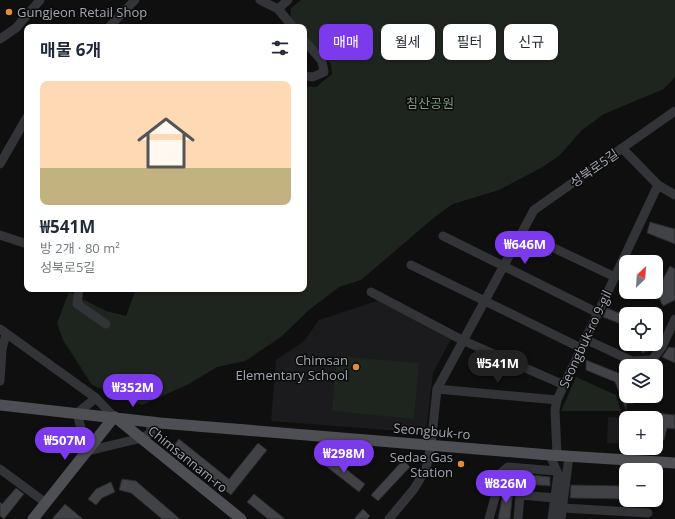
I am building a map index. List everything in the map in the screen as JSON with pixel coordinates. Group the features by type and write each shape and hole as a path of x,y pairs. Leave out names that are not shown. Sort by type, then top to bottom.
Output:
{"main road":[{"path":"0,405 114,417"},
{"name":"Seongbuk-ro","path":"114,417 431,445 675,463"},
{"path":"33,519 114,417"},
{"name":"Chimsannam-ro","path":"114,417 241,519"}],"street":[{"path":"0,40 16,28 40,0"},
{"path":"112,24 135,0"},
{"path":"260,0 278,9 290,24"},
{"path":"278,9 288,0"},
{"path":"307,44 322,61 324,72 313,77 307,76"},
{"name":"성북로5길","path":"389,519 414,489 426,469 431,445 437,389 462,340 534,210 675,111"},
{"path":"0,164 24,122"},
{"path":"622,148 658,185 675,195"},
{"name":"Seongbuk-ro 9-gil","path":"556,471 554,455 555,410 557,400 658,185"},
{"path":"522,233 615,277"},
{"path":"0,235 24,243"},
{"path":"443,236 598,313"},
{"path":"411,265 484,301 583,344 632,361 652,360 657,356 675,319"},
{"path":"79,292 77,304 106,324"},
{"path":"371,292 462,340 564,385"},
{"path":"0,381 3,332 96,398 114,417"},
{"path":"437,389 557,400"},
{"path":"96,398 77,413 88,450 141,438 151,433 150,421"},
{"path":"561,519 569,456"},
{"path":"489,519 502,472 508,467 556,471 558,474 552,519"},
{"path":"0,469 46,503"},
{"path":"518,519 520,495 555,498"},
{"path":"563,508 648,513"}],"shaded area":[{"name":"Chimsan Elementary School","path":"380,300 452,337 433,373 426,433 271,421 276,360 304,341 319,320"},
{"path":"608,417 619,418 619,444 607,443"}],"green space":[{"name":"침산공원","path":"301,0 675,0 675,77 664,89 604,114 582,130 560,155 541,168 499,190 453,204 436,216 361,280 339,287 309,310 281,337 245,361 217,367 189,384 142,405 92,385 63,340 57,323 69,292 106,311 126,316 135,292 307,292 307,86 316,87 332,74 331,64 327,60 373,60 373,24 319,24 319,52 307,39 307,24 292,24 290,21 291,8"},
{"path":"337,356 419,363 414,419 332,411"},
{"path":"576,377 616,395 621,411 619,411 561,411"}],"building":[{"path":"650,222 675,229 675,244 647,233"},
{"path":"670,266 675,269 675,300 663,306 660,299 663,299 663,279"},
{"path":"607,308 619,313 619,323 603,317"},
{"path":"669,347 675,348 675,363 662,357"},
{"path":"586,360 619,373 619,392 615,382 586,370"},
{"path":"624,403 634,403 626,404 626,409"},
{"path":"663,414 675,415 675,429 667,428 664,440"},
{"path":"179,439 229,479 258,443 267,450 231,495 172,448"},
{"path":"328,455 365,484 359,492 322,463"},
{"path":"403,460 410,467 378,501 371,495"},
{"path":"512,473 550,477 550,486 511,483"},
{"path":"122,479 136,481 180,519 162,519 131,493 119,490"},
{"path":"111,482 115,492 102,498 96,505 88,499 96,489"},
{"path":"571,485 619,486 619,499 570,498"},
{"path":"16,488 24,494 4,519 0,516 0,502 2,504"},
{"path":"504,488 513,489 510,519 498,519"},
{"path":"254,494 285,519 268,519 247,502"},
{"path":"65,504 83,519 52,519"},
{"path":"363,509 370,516 367,519 354,519"}],"place":[{"name":"Gungjeon Retail Shop","path":"9,12"},
{"name":"Chimsan Elementary School","path":"356,367"},
{"name":"Sedae Gas Station","path":"461,464"}]}
